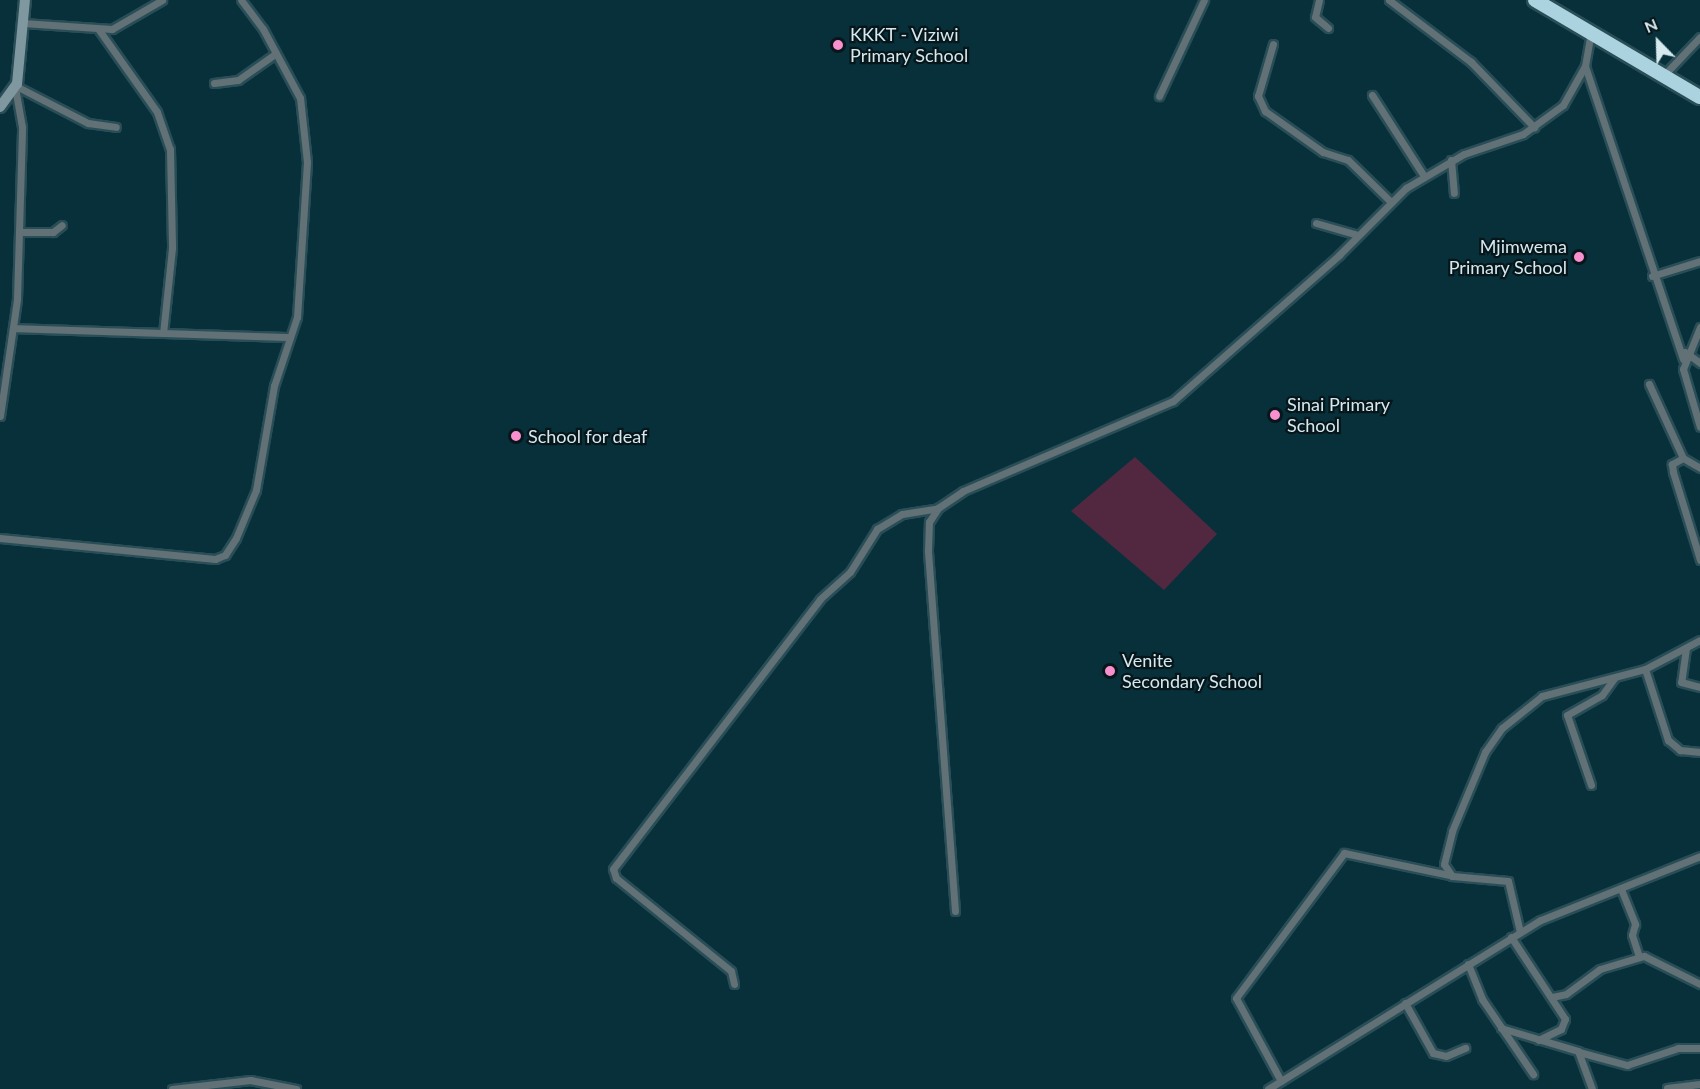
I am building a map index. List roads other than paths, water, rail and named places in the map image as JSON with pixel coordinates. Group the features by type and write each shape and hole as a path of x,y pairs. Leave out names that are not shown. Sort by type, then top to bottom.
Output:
{"highway":[{"path":"1535,0 1592,29 1700,97"}],"street":[{"path":"0,416 14,328 22,127 16,88 25,0"},
{"path":"23,23 99,30 125,25 162,0"},
{"path":"0,538 61,548 215,559 225,555 256,490 274,386 297,317 306,134 300,98 241,0"},
{"path":"1159,96 1204,0"},
{"path":"1319,0 1315,17 1328,28"},
{"path":"1389,0 1471,62 1534,127"},
{"path":"955,911 928,550 929,522 938,508 963,491 1173,401 1358,235 1390,201 1451,160 1534,127 1563,105 1585,66 1592,29"},
{"path":"99,30 157,112 170,149 172,248 163,333"},
{"path":"1664,75 1700,37"},
{"path":"1273,44 1258,96 1265,111 1323,152 1348,160 1390,201"},
{"path":"214,83 238,80 275,54"},
{"path":"1585,66 1630,188 1652,276 1684,355 1700,427"},
{"path":"0,107 16,88"},
{"path":"16,88 88,123 116,128"},
{"path":"1372,95 1424,176"},
{"path":"1451,160 1454,193"},
{"path":"1317,224 1358,235"},
{"path":"19,232 53,232 63,225"},
{"path":"1652,276 1700,261"},
{"path":"1684,355 1700,327"},
{"path":"14,328 290,338"},
{"path":"1684,355 1700,363"},
{"path":"1649,384 1683,458 1700,468"},
{"path":"1683,458 1672,464 1673,472 1700,560"},
{"path":"734,984 731,971 616,878 613,869 820,599 850,572 877,529 902,514 938,508"},
{"path":"1452,876 1444,864 1446,848 1492,740 1542,696 1645,669 1700,640"},
{"path":"1686,648 1682,682 1700,687"},
{"path":"1645,669 1668,740 1680,750 1700,752"},
{"path":"1591,785 1567,715 1602,695 1615,677"},
{"path":"1281,1081 1236,998 1344,853 1452,876 1508,881 1520,932"},
{"path":"1268,1089 1520,932 1700,856"},
{"path":"1621,889 1639,957"},
{"path":"1511,937 1552,997 1565,1023 1538,1040"},
{"path":"1552,997 1566,994 1600,969 1639,957 1652,956 1700,984"},
{"path":"1468,964 1501,1028 1533,1074"},
{"path":"1405,1003 1433,1053 1446,1056 1466,1048"},
{"path":"1501,1028 1627,1065 1678,1048 1700,1048"},
{"path":"1579,1052 1592,1089"},
{"path":"172,1089 250,1080 296,1089"},
{"path":"1667,1088 1700,1084"}],"place":[{"name":"KKKT - Viziwi Primary School","path":"838,45"},
{"name":"Mjimwema Primary School","path":"1579,257"},
{"name":"Sinai Primary School","path":"1275,415"},
{"name":"School for deaf","path":"516,436"},
{"name":"Venite Secondary School","path":"1110,671"}]}
